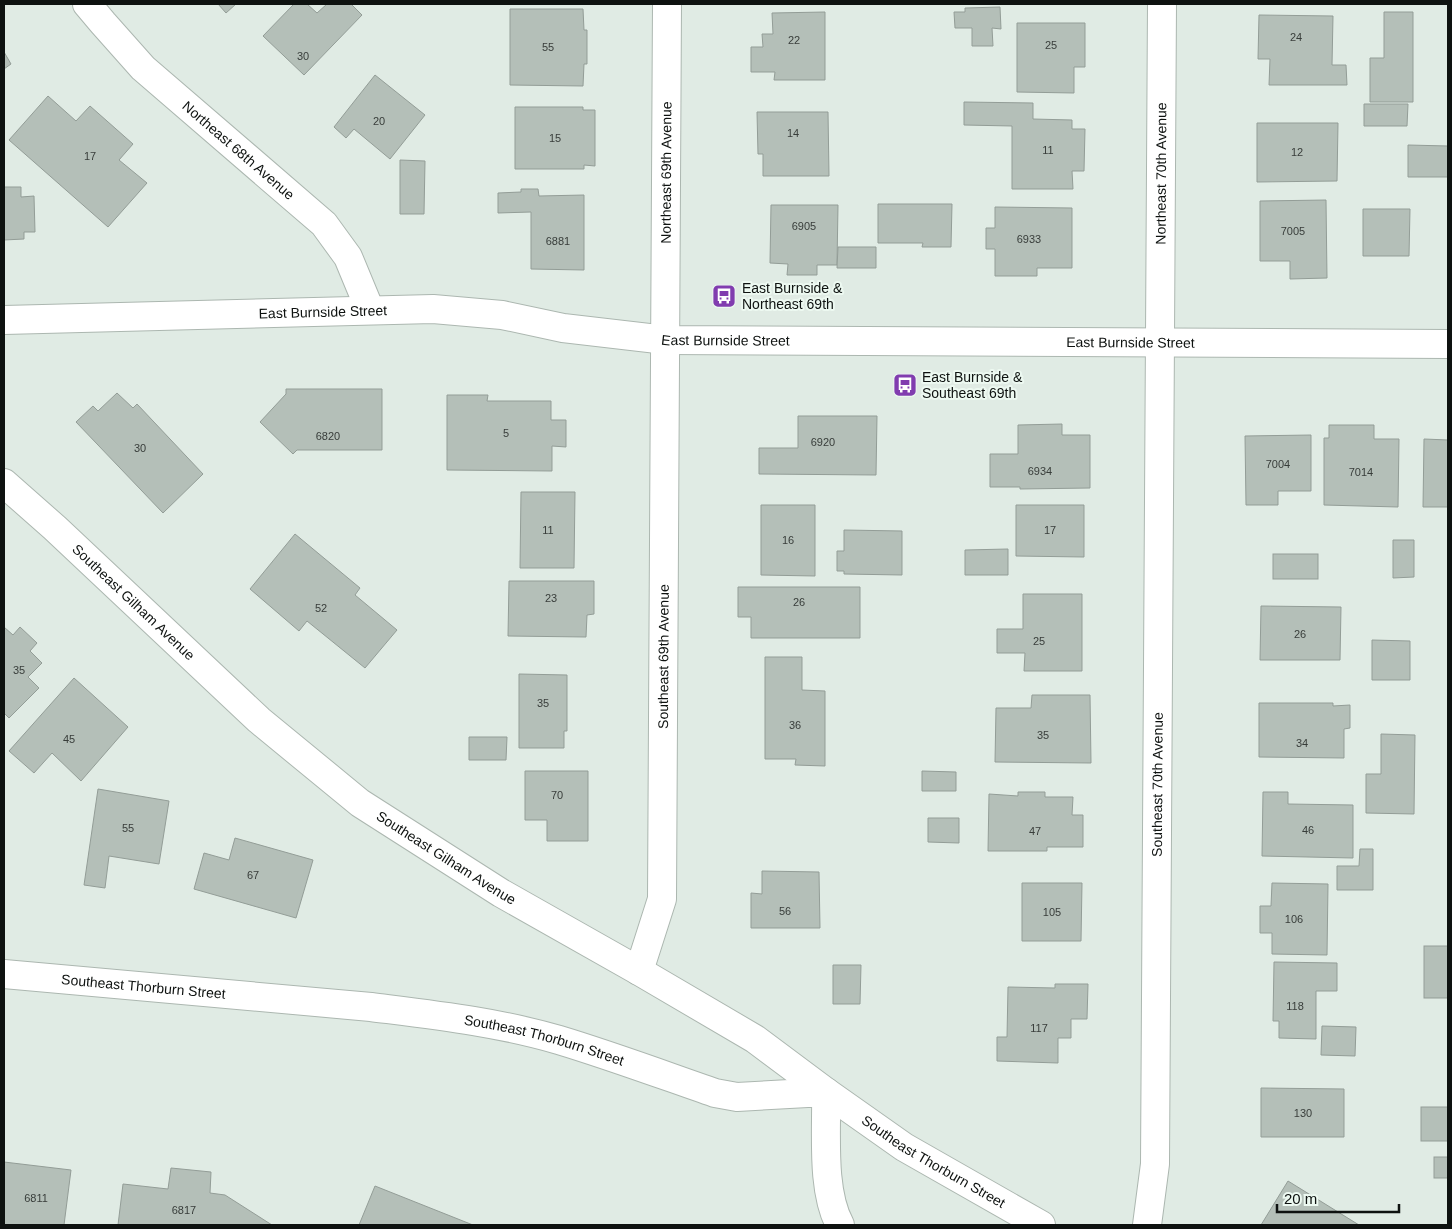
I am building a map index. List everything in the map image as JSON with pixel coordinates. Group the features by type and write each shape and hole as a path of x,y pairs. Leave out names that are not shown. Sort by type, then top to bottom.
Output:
{"street":[{"name":"Northeast 68th Avenue","path":"87,4 143,68 324,224 348,257 370,310"},
{"name":"Northeast 69th Avenue","path":"666,340 667,4"},
{"name":"Northeast 70th Avenue","path":"1160,343 1162,4"},
{"name":"East Burnside Street","path":"4,320 433,308 502,315 562,328 666,340 1448,344"},
{"name":"Southeast 69th Avenue","path":"639,971 662,899 666,340"},
{"name":"Southeast 70th Avenue","path":"1147,1225 1155,1164 1160,343"},
{"name":"Southeast Gilham Avenue","path":"4,483 56,528 259,720 360,802 502,894 755,1039 826,1092"},
{"name":"Southeast Thorburn Street","path":"4,974 430,1014 498,1026 558,1040 715,1093 737,1097 826,1092 904,1147 1041,1225"},
{"path":"826,1092 829,1189 840,1225"}],"building":[{"path":"218,4 236,4 226,13"},
{"path":"294,4 307,4 317,13 327,4 351,4 362,15 304,75 263,36"},
{"path":"1000,7 1001,29 992,28 993,46 972,46 972,28 955,28 954,12 965,12 965,8"},
{"path":"510,9 583,9 584,30 587,30 587,64 584,64 583,86 510,85"},
{"path":"825,12 825,80 774,80 775,72 751,72 751,47 763,47 762,34 773,34 772,13"},
{"path":"1384,12 1413,12 1413,102 1370,102 1370,58 1384,58"},
{"path":"1259,15 1333,16 1332,65 1346,65 1347,85 1269,85 1270,59 1258,59"},
{"path":"1017,23 1085,23 1085,67 1074,67 1074,93 1017,92"},
{"path":"4,52 11,64 4,69"},
{"path":"375,75 425,115 390,159 354,129 346,138 334,127"},
{"path":"48,96 76,121 90,106 133,144 119,160 147,183 108,227 9,140"},
{"path":"964,102 1033,103 1033,119 1072,120 1072,129 1085,129 1084,171 1072,171 1073,189 1012,189 1012,126 964,125"},
{"path":"1364,104 1408,104 1407,126 1364,126"},
{"path":"515,107 583,107 583,110 595,110 595,166 584,165 584,169 515,169"},
{"path":"757,112 828,112 829,176 763,176 763,154 758,154"},
{"path":"1257,123 1338,123 1337,181 1257,182"},
{"path":"1408,145 1448,146 1448,177 1408,177"},
{"path":"400,160 425,161 424,214 400,214"},
{"path":"4,187 21,187 21,197 34,196 35,232 24,232 24,239 4,240"},
{"path":"521,189 538,189 539,196 584,195 584,270 531,269 531,212 498,213 498,193 521,192"},
{"path":"1326,200 1327,278 1290,279 1290,261 1260,261 1260,201"},
{"path":"878,204 952,204 951,247 922,247 923,243 878,243"},
{"path":"771,205 838,205 837,265 817,265 817,275 787,275 788,264 770,263"},
{"path":"995,207 1072,208 1072,268 1037,268 1037,276 995,276 995,249 986,249 986,228 995,228"},
{"path":"1363,209 1410,209 1409,256 1363,256"},
{"path":"838,247 876,247 876,268 837,268"},
{"path":"286,389 382,389 382,450 297,450 293,454 260,422 286,394"},
{"path":"117,393 133,408 137,404 203,474 163,513 76,422 93,406 98,411"},
{"path":"447,395 488,395 487,401 551,401 551,420 566,420 566,447 552,446 552,471 447,470"},
{"path":"798,416 877,416 876,475 759,474 759,448 798,448"},
{"path":"1062,424 1062,435 1090,435 1090,488 1020,489 1020,487 990,487 990,454 1018,454 1018,425"},
{"path":"1329,425 1374,425 1374,439 1399,439 1398,507 1324,505 1324,438 1329,438"},
{"path":"1311,435 1311,491 1278,491 1278,505 1246,505 1245,436"},
{"path":"1424,439 1448,440 1448,507 1423,507"},
{"path":"521,492 575,492 574,568 520,568"},
{"path":"761,505 815,505 815,576 761,575"},
{"path":"1016,505 1084,505 1084,557 1016,556"},
{"path":"844,530 902,531 902,575 844,574 844,571 837,571 837,551 844,551"},
{"path":"295,534 360,588 355,595 397,630 365,668 307,621 299,631 250,589"},
{"path":"1393,540 1414,540 1414,577 1393,578"},
{"path":"1008,549 1008,575 965,575 965,550"},
{"path":"1273,554 1318,554 1318,579 1273,579"},
{"path":"509,581 594,581 594,614 587,615 586,637 508,636"},
{"path":"738,587 860,587 860,638 751,638 751,617 738,617"},
{"path":"1023,594 1082,594 1082,671 1024,671 1025,653 997,653 997,629 1023,629"},
{"path":"1261,606 1341,607 1340,660 1260,660"},
{"path":"4,627 13,635 20,627 37,643 30,651 42,663 28,677 39,688 9,718 4,713"},
{"path":"1372,640 1410,641 1410,680 1372,680"},
{"path":"765,657 802,657 802,690 825,691 825,766 795,765 796,759 765,759"},
{"path":"519,674 567,675 567,731 564,731 564,748 519,748"},
{"path":"74,678 128,727 81,781 52,753 34,773 9,751"},
{"path":"1032,695 1090,695 1091,763 995,762 996,708 1031,708"},
{"path":"1259,703 1333,703 1333,706 1350,705 1350,728 1344,729 1344,758 1259,757"},
{"path":"1381,734 1415,735 1414,814 1366,813 1366,774 1381,774"},
{"path":"469,737 507,737 506,760 469,760"},
{"path":"525,771 588,771 588,841 547,841 547,820 525,820"},
{"path":"922,771 956,772 956,791 922,791"},
{"path":"98,789 169,801 159,864 109,856 105,888 84,885"},
{"path":"1018,792 1045,792 1045,797 1073,797 1072,815 1083,815 1083,847 1047,847 1047,851 988,851 989,794 1018,796"},
{"path":"1263,792 1288,792 1288,804 1353,805 1353,858 1262,856"},
{"path":"928,818 959,818 959,843 928,842"},
{"path":"235,838 313,860 296,918 194,889 204,853 229,860"},
{"path":"1360,849 1373,849 1373,890 1337,890 1337,866 1359,866"},
{"path":"762,871 819,872 820,928 751,928 751,893 762,894"},
{"path":"1022,883 1082,883 1081,941 1022,941"},
{"path":"1272,883 1328,884 1327,955 1272,954 1272,933 1260,933 1260,906 1271,906"},
{"path":"1424,946 1448,946 1448,998 1424,998"},
{"path":"1274,962 1337,963 1337,991 1316,991 1316,1039 1279,1038 1279,1021 1273,1021"},
{"path":"833,965 861,965 860,1004 833,1004"},
{"path":"1055,984 1088,984 1087,1019 1071,1019 1071,1038 1058,1038 1058,1063 997,1061 997,1037 1007,1037 1008,987 1055,988"},
{"path":"1322,1026 1356,1027 1355,1056 1321,1055"},
{"path":"1261,1088 1344,1089 1344,1137 1261,1137"},
{"path":"1421,1107 1448,1107 1448,1141 1421,1141"},
{"path":"1434,1157 1448,1157 1448,1178 1434,1178"},
{"path":"4,1162 71,1170 64,1225 4,1225"},
{"path":"171,1168 211,1172 210,1193 225,1195 272,1225 118,1225 123,1184 168,1189"},
{"path":"1288,1181 1359,1225 1261,1225"},
{"path":"375,1186 473,1225 359,1225"}],"place":[{"name":"East Burnside & Northeast 69th","path":"724,296"},
{"name":"East Burnside & Southeast 69th","path":"905,385"}]}
